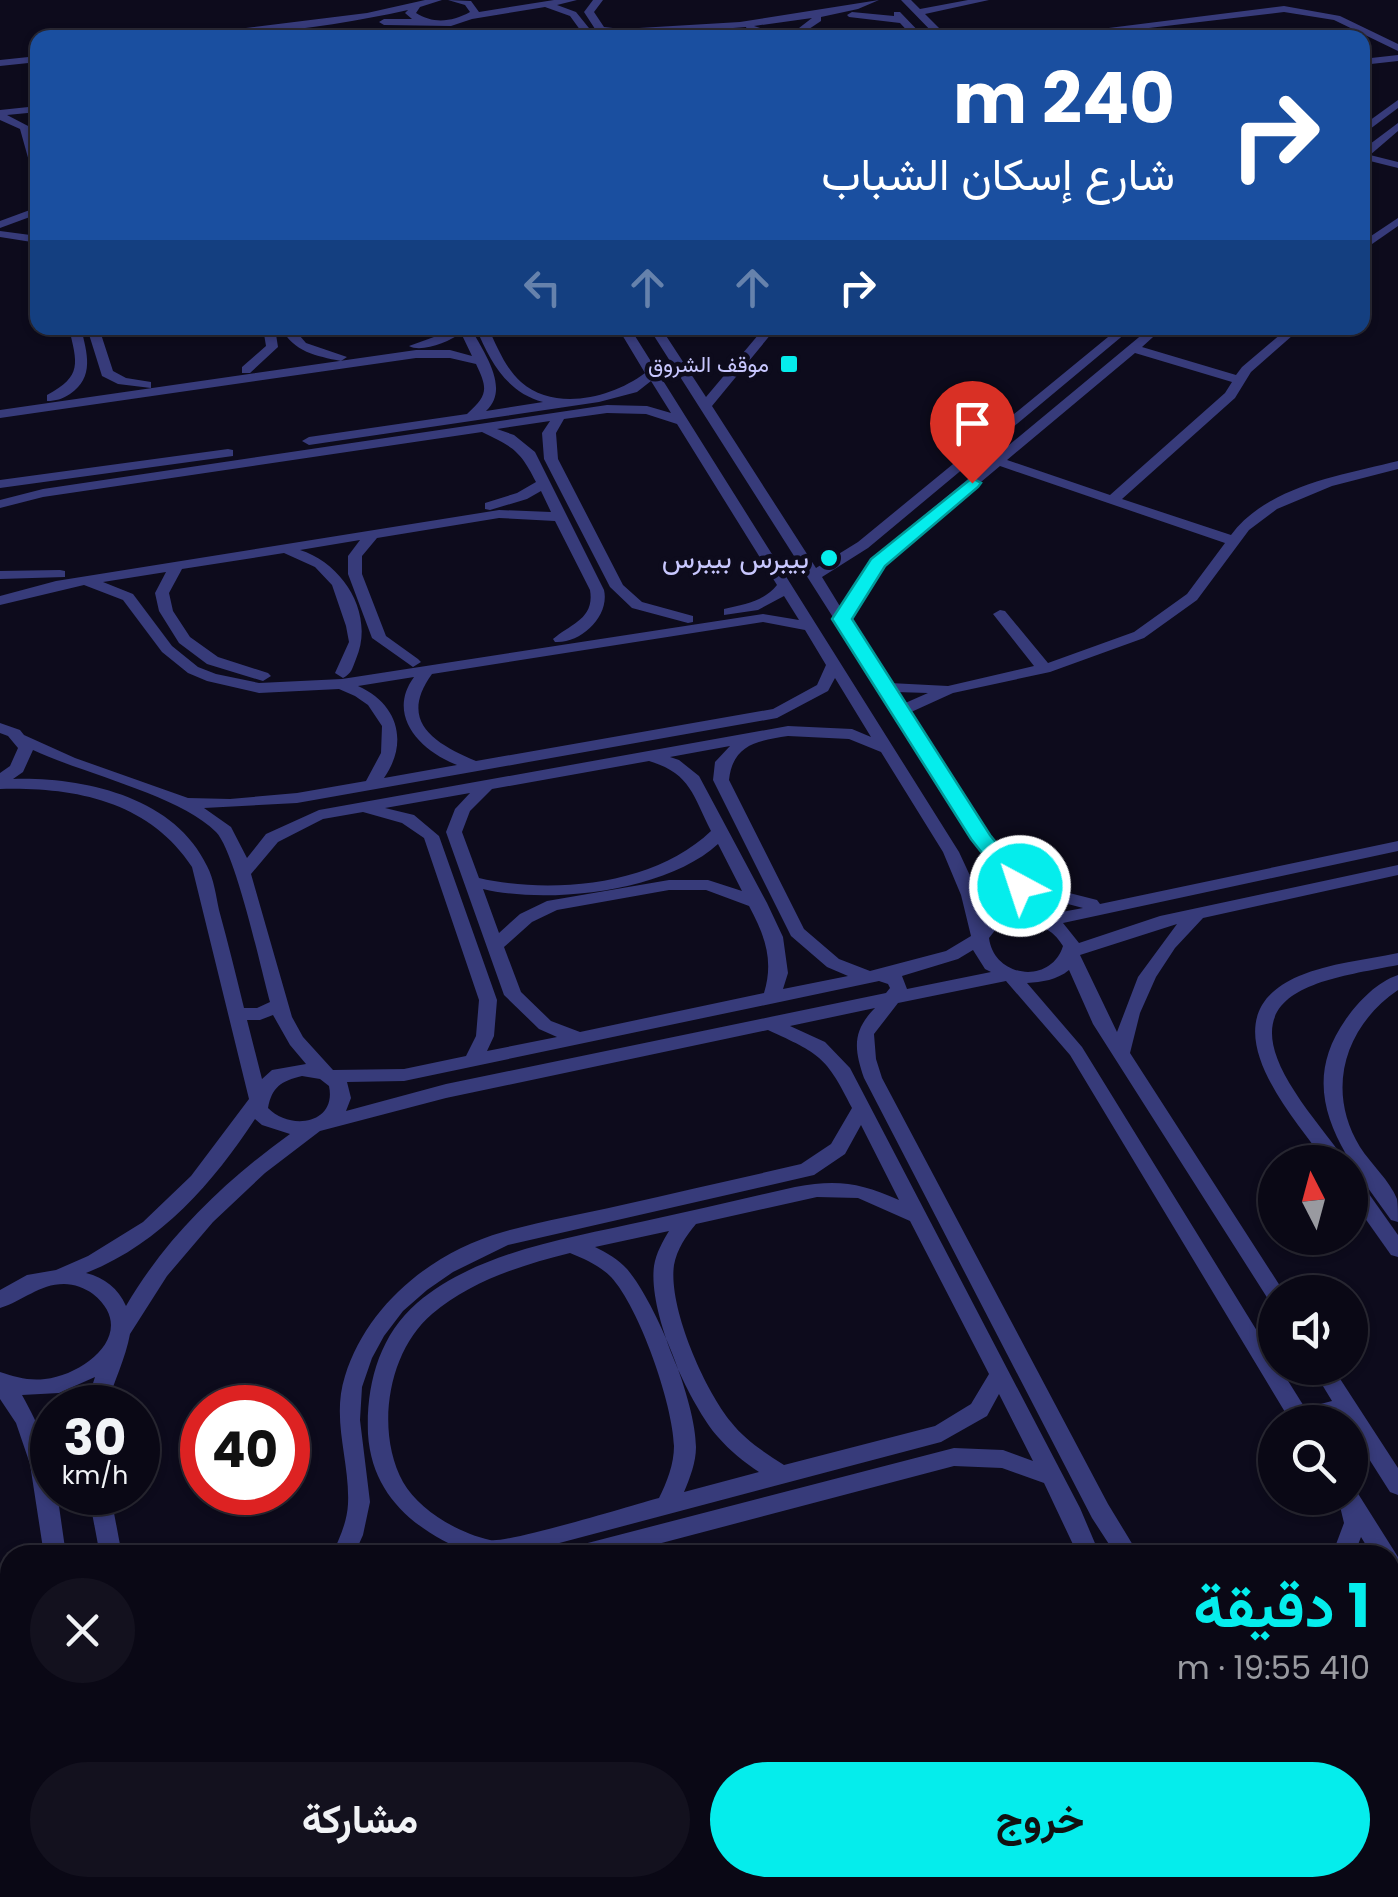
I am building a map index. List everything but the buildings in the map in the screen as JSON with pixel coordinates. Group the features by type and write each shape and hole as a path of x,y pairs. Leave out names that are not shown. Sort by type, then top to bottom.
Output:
{"street":[{"path":"343,30 417,3 438,0"},
{"path":"457,0 572,0"},
{"path":"457,0 476,9 468,30"},
{"path":"597,30 590,9 598,0"},
{"path":"719,30 818,19 874,0"},
{"path":"882,0 912,30"},
{"path":"906,0 943,0"},
{"path":"906,0 936,30"},
{"path":"918,12 984,0"},
{"path":"261,30 370,19 427,22 470,17 522,2 561,8 593,30"},
{"path":"417,3 411,9 412,17 436,30"},
{"path":"1103,30 1284,9 1338,18 1359,30"},
{"path":"707,30 840,14 902,20"},
{"path":"577,17 590,15"},
{"path":"1158,30 1291,15 1326,21 1342,30"},
{"path":"804,30 818,19"},
{"path":"297,30 354,24"},
{"path":"740,28 749,30"},
{"path":"1370,36 1398,52"},
{"path":"1370,54 1398,52"},
{"path":"0,60 30,57"},
{"path":"1370,126 1398,103"},
{"path":"0,112 30,107"},
{"path":"0,112 30,133"},
{"path":"1370,149 1398,126"},
{"path":"1370,158 1398,165"},
{"path":"0,226 30,213"},
{"path":"1370,242 1398,221"},
{"path":"0,226 30,222"},
{"path":"0,235 30,231"},
{"path":"0,235 30,239"},
{"path":"1370,236 1377,237"},
{"path":"52,398 77,382 84,370 76,335"},
{"path":"95,335 103,368"},
{"path":"246,370 267,355 271,335"},
{"path":"292,335 305,347 341,356"},
{"path":"4,408 424,349 450,335"},
{"path":"466,335 492,385 488,402 476,422"},
{"path":"486,335 511,382 528,394 569,403"},
{"path":"629,335 951,852 970,894 984,958 1010,974 1076,1051 1292,1405"},
{"path":"659,335 985,844 1043,920 1066,934 1093,1007 1263,1275"},
{"path":"705,406 764,335"},
{"path":"814,576 850,555 1117,335"},
{"path":"842,619 878,563 1149,335"},
{"path":"1112,500 1230,395 1240,380 1288,335"},
{"path":"1133,348 1240,380"},
{"path":"4,408 146,384 220,378 246,370 341,356 424,349 482,362"},
{"path":"84,370 103,368 123,381 146,384"},
{"path":"476,422 560,416 612,402 653,373"},
{"path":"492,385 511,382"},
{"path":"0,484 42,487 476,422 569,403 612,402 661,412 682,421"},
{"path":"560,416 549,432 542,460 545,483 600,599 599,608 584,625 560,639"},
{"path":"476,422 542,460 611,577 637,604 688,618"},
{"path":"998,461 1232,541"},
{"path":"900,711 948,690 1046,669 1113,647 1169,617 1202,587 1232,541 1257,516 1327,482 1398,465"},
{"path":"0,576 85,580 372,535 497,510 545,483"},
{"path":"0,504 42,487"},
{"path":"918,499 942,508"},
{"path":"0,601 55,580 497,510 561,517"},
{"path":"753,534 784,530"},
{"path":"372,535 355,556 355,574 374,629 388,647 420,666"},
{"path":"275,550 307,556 336,576 355,632 354,652 342,679"},
{"path":"176,566 162,593 166,610 186,642 208,661 284,683"},
{"path":"336,576 355,574"},
{"path":"592,580 611,577"},
{"path":"85,580 116,590 145,614 168,649 193,670 234,684 342,679 742,616 774,598 784,585"},
{"path":"145,614 166,610"},
{"path":"1000,614 1046,669"},
{"path":"460,660 688,618 780,618 809,626"},
{"path":"355,632 374,629"},
{"path":"420,666 412,694 413,722 428,744 475,765"},
{"path":"1,727 114,778 186,802 230,804 297,798 777,714 823,688 833,666"},
{"path":"342,679 378,706 390,726 390,755 372,784"},
{"path":"886,687 948,690"},
{"path":"777,714 787,719 788,731"},
{"path":"390,726 413,722"},
{"path":"242,874 272,838 305,820 364,807 788,731 852,734 885,750"},
{"path":"748,738 722,762 721,780 797,932 819,954 873,976 890,977 898,984 898,992 870,1022 864,1048 866,1062 1100,1511 1122,1545"},
{"path":"0,782 24,759 26,748 21,739"},
{"path":"554,753 563,772"},
{"path":"648,756 673,763 697,784 758,902 774,937 779,973 772,998"},
{"path":"96,795 114,778"},
{"path":"697,784 707,778 721,780"},
{"path":"0,782 43,784 96,795 143,810 179,834 200,866 264,1119 285,1128 315,1126 446,1091 1010,974 1043,976 1062,968 1072,954 1160,922 1398,870"},
{"path":"488,785 463,809 454,832 494,947 513,995 546,1025 579,1038"},
{"path":"297,798 292,808 305,820"},
{"path":"0,1382 31,1388 56,1386 80,1378 100,1364 147,1288 212,1214 276,1152 337,1111 342,1101 338,1083 296,1041 278,1005 242,874 225,831 186,802"},
{"path":"364,807 408,819 431,836 488,1000 485,1036 473,1061"},
{"path":"431,836 442,829 454,832"},
{"path":"666,878 720,831"},
{"path":"951,852 972,854 985,844"},
{"path":"0,1288 85,1267 130,1244 179,1200 231,1140 269,1081 290,1071 379,1078 473,1061 873,976 952,955 998,920 1018,916 1043,920 1398,846"},
{"path":"471,881 551,898 666,878 726,889 758,902"},
{"path":"1020,886 1054,898 1112,905"},
{"path":"494,947 551,898"},
{"path":"1144,899 1137,906 1138,914 1160,922"},
{"path":"1117,1048 1141,985 1165,947 1198,912"},
{"path":"218,928 254,922"},
{"path":"774,937 789,937 797,932"},
{"path":"1324,1145 1270,1066 1260,1032 1263,1016 1272,1002 1302,981 1398,959"},
{"path":"1398,980 1368,1002 1353,1019 1335,1059 1332,1095 1343,1134 1398,1215"},
{"path":"488,1000 499,1002 513,995"},
{"path":"238,1014 260,1014 278,1005"},
{"path":"770,1024 819,1046 842,1068 1083,1545"},
{"path":"1076,1051 1086,1041 1117,1048"},
{"path":"842,1068 866,1062"},
{"path":"437,1068 434,1079 446,1091"},
{"path":"470,1545 422,1520 406,1505 387,1470 377,1420 378,1396 394,1350 425,1310 489,1268 690,1219 792,1186 838,1149 862,1107"},
{"path":"346,1545 360,1509 360,1476 349,1422 351,1395 368,1344 402,1298 448,1264 504,1240 792,1186 860,1191 918,1216"},
{"path":"179,1200 191,1212 212,1214"},
{"path":"1368,1208 1398,1250"},
{"path":"690,1219 669,1247 664,1263 662,1280 668,1306 705,1400 730,1436 782,1475"},
{"path":"572,1246 607,1262 621,1274 643,1312 679,1407 685,1448 682,1468 666,1506"},
{"path":"950,1280 975,1273"},
{"path":"55,1276 78,1277 99,1284 114,1296 122,1311 119,1338 103,1385"},
{"path":"0,1300 32,1282"},
{"path":"402,1298 425,1310"},
{"path":"643,1312 653,1304 668,1306"},
{"path":"516,1545 942,1433 979,1410 999,1375"},
{"path":"0,1382 30,1427"},
{"path":"1333,1385 1346,1405"},
{"path":"679,1407 694,1407 705,1400"},
{"path":"942,1433 953,1440 954,1457"},
{"path":"1368,1439 1398,1486"},
{"path":"618,1545 954,1457 1003,1458 1050,1476"},
{"path":"360,1476 374,1478 387,1470"},
{"path":"52,1515 54,1545"},
{"path":"103,1515 108,1545"},
{"path":"1347,1545 1355,1524 1353,1515"},
{"path":"1360,1515 1378,1545"}],"place":[{"name":"موقف الشروق","path":"789,364"},
{"name":"بيبرس بيبرس","path":"829,558"}],"route":[{"path":"972,483 878,563 842,619 982,839 1020,886"}]}
